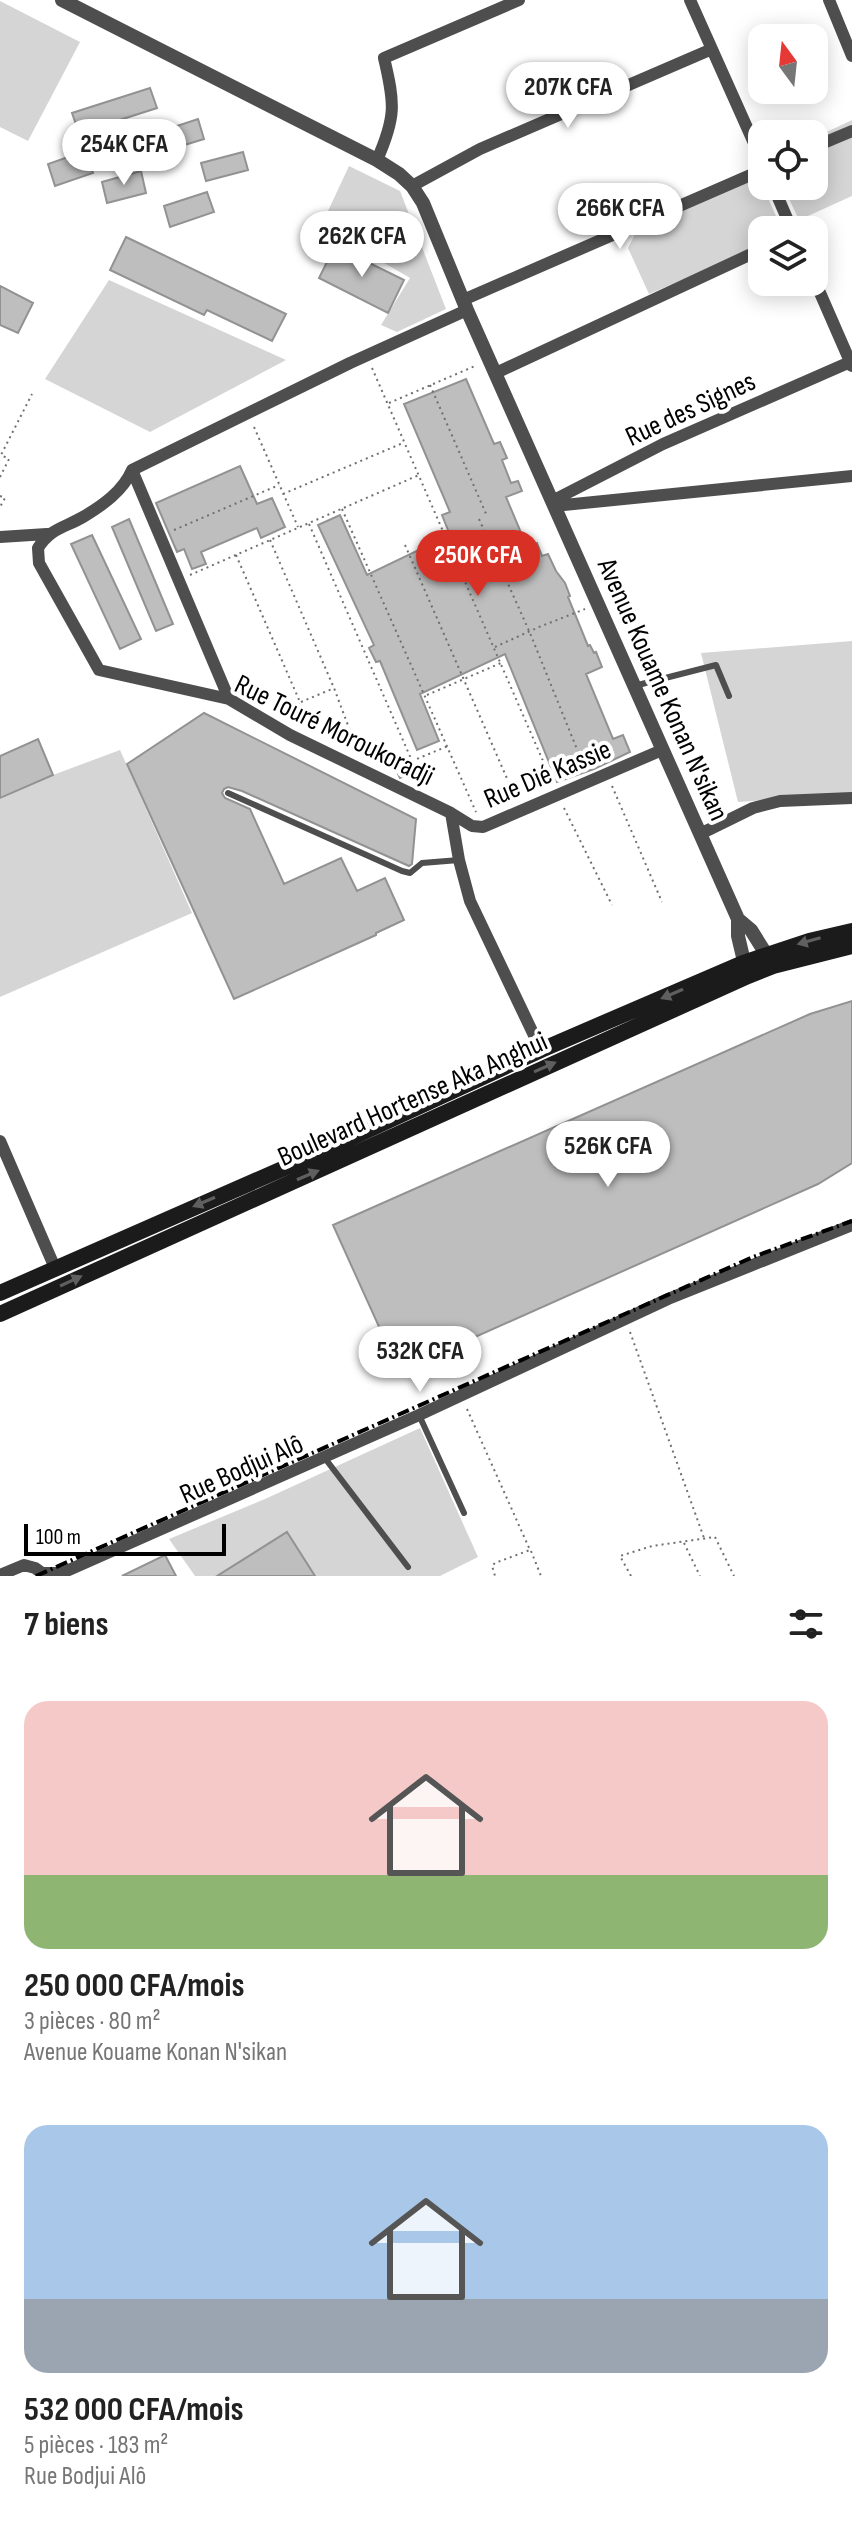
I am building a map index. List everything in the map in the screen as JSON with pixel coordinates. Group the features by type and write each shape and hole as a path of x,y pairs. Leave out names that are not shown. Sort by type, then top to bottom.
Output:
{"main road":[{"name":"Boulevard Hortense Aka Anghui","path":"0,1293 314,1155 541,1050 746,970 809,941 852,931"},
{"name":"Boulevard Hortense Aka Anghui","path":"770,960 852,946"},
{"name":"Boulevard Hortense Aka Anghui","path":"0,1314 746,970"}],"street":[{"name":"Avenue Kouame Konan N'sikan","path":"62,0 377,160 412,186 423,203 465,305 738,919 738,936 746,970"},
{"path":"377,160 393,115 393,93 384,58 519,0"},
{"path":"690,0 748,130"},
{"path":"829,0 852,56"},
{"path":"412,186 480,149 712,49"},
{"path":"828,141 852,131"},
{"path":"0,537 47,534 82,517 110,498 126,485 132,470 465,305 748,176"},
{"path":"493,366 748,255"},
{"path":"821,296 851,364"},
{"name":"Rue des Signes","path":"553,503 663,444 851,364"},
{"path":"132,470 229,699"},
{"path":"553,503 852,476"},
{"name":"Rue Touré Moroukoradji","path":"47,534 38,548 39,563 99,670 229,699 290,735 451,813 470,901 541,1050"},
{"name":"Rue Dié Kassie","path":"451,813 472,826 483,827 662,750"},
{"path":"700,834 753,808 780,801 852,798"},
{"name":"Avenue Kouame Konan N'sikan","path":"738,919 751,930 770,960"},
{"path":"0,1141 55,1268"},
{"name":"Rue Bodjui Alô","path":"0,1575 24,1565 42,1573 63,1575 419,1415 625,1318 852,1225"}],"lane":[{"path":"634,686 716,665 729,696"},
{"path":"228,793 402,871 410,873 422,863 459,860"},
{"path":"419,1415 464,1513"},
{"path":"324,1457 408,1567"}],"path":[{"path":"367,356 558,795 612,905"},
{"path":"388,403 430,385 493,366"},
{"path":"430,385 487,516"},
{"path":"0,477 9,459 1,455 32,394"},
{"path":"248,412 298,528"},
{"path":"283,494 404,442"},
{"path":"178,580 420,475"},
{"path":"159,537 279,485"},
{"path":"0,496 5,498 0,507"},
{"path":"342,509 483,827"},
{"path":"479,519 586,770 594,780"},
{"path":"309,524 412,761 448,746"},
{"path":"270,540 334,688 366,772"},
{"path":"405,545 521,811"},
{"path":"236,555 300,702 290,735"},
{"path":"494,648 598,604"},
{"path":"426,695 501,663"},
{"path":"300,702 334,688"},
{"path":"607,774 662,902"},
{"path":"625,1318 704,1538"},
{"path":"461,1395 541,1576"},
{"path":"631,1576 620,1556 652,1546 715,1537 734,1576"},
{"path":"684,1542 700,1576"},
{"path":"495,1576 492,1566 495,1563 530,1550"}],"shaded area":[{"path":"0,1 80,42 28,141 0,127"},
{"path":"852,120 852,196 808,216 797,216 790,200 828,200 828,131"},
{"path":"349,166 400,191 446,309 397,332 381,325 410,278 321,226"},
{"path":"748,171 748,200 769,200 776,216 748,216 748,252 649,294 628,248 642,220"},
{"path":"109,280 286,360 150,432 45,379"},
{"path":"852,641 852,794 738,802 701,653"},
{"path":"120,750 192,913 0,997 0,799"},
{"path":"420,1428 478,1557 440,1576 195,1576 169,1539 265,1499"}],"building":[{"path":"150,88 157,108 79,133 72,113"},
{"path":"198,119 204,139 165,151 159,132"},
{"path":"85,151 93,173 55,186 48,164"},
{"path":"243,152 248,170 206,181 201,163"},
{"path":"141,171 146,193 107,203 102,182"},
{"path":"207,192 214,212 170,227 164,206"},
{"path":"126,237 286,314 272,341 207,310 204,315 110,270"},
{"path":"335,246 404,280 388,313 319,278"},
{"path":"0,286 33,303 18,333 0,325"},
{"path":"466,379 494,444 500,442 507,458 502,460 511,483 518,481 522,491 506,497 527,547 537,543 542,556 548,554 565,583 588,646 596,652 602,667 586,674 613,739 623,735 630,752 557,782 505,654 420,694 439,741 417,750 380,661 376,662 369,648 374,645 318,525 340,515 367,575 450,535 442,515 450,512 404,404"},
{"path":"240,466 257,504 272,498 285,527 261,538 257,528 201,552 206,564 192,569 184,549 177,552 156,503"},
{"path":"129,519 173,624 156,631 112,527"},
{"path":"92,535 141,639 120,649 71,544"},
{"path":"204,713 416,819 412,864 409,866 242,791 228,787 222,793 225,798 250,809 284,884 341,858 357,891 385,878 404,920 234,999 127,764"},
{"path":"38,739 53,775 0,798 0,756"},
{"path":"406,758 413,772 400,778 393,764"},
{"path":"852,1001 852,1163 818,1184 399,1371 333,1225 810,1014"},
{"path":"287,1532 315,1576 217,1576"},
{"path":"165,1555 176,1576 122,1576"}],"railway":[{"path":"36,1576 753,1257 852,1221"}]}
